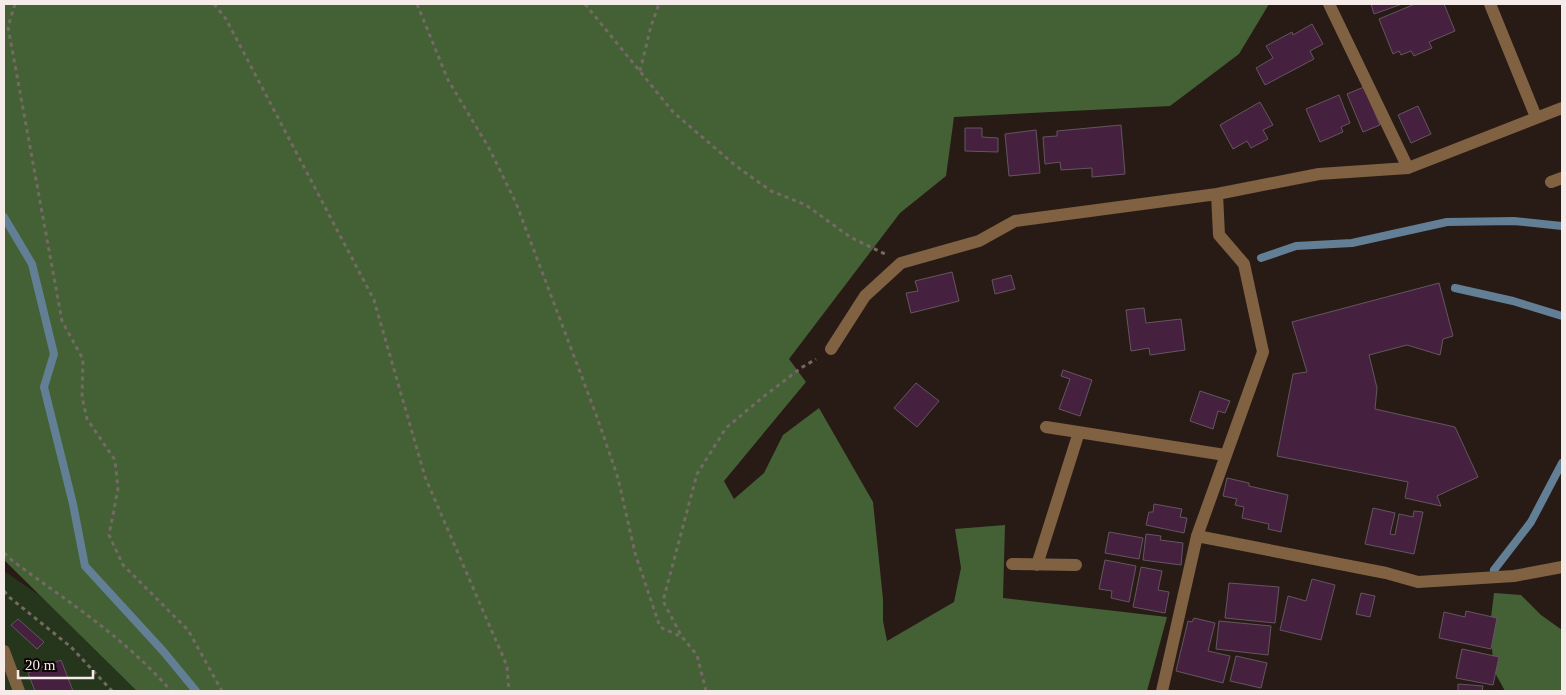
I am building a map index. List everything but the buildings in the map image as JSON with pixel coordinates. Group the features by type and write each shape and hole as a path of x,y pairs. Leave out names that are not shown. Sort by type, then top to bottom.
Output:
{"street":[{"path":"1329,4 1408,168"},
{"path":"1490,4 1536,117"},
{"path":"831,349 865,296 901,263 980,241 1015,222 1217,194 1319,174 1408,168 1562,108"},
{"path":"1162,691 1197,536 1263,352 1244,264 1219,235 1217,194"},
{"path":"1046,427 1225,455"},
{"path":"1037,564 1079,432"},
{"path":"1197,536 1386,573 1418,582 1514,576 1562,567"},
{"path":"1012,564 1076,564"},
{"path":"4,651 19,691"}],"path":[{"path":"15,4 8,27 62,321 83,359 82,397 87,419 115,460 118,489 109,535 123,565 188,630 222,691"},
{"path":"214,4 226,19 374,300 425,477 507,666 509,691"},
{"path":"417,4 448,80 489,148 516,203 597,416 618,478 635,553 660,627 682,637"},
{"path":"585,4 674,112 736,166 771,191 806,205 850,237 901,263"},
{"path":"640,72 646,44 659,4"},
{"path":"706,691 698,655 682,637 663,601 697,474 726,428 801,368 831,349"},
{"path":"4,553 116,636 150,667 171,691"},
{"path":"4,591 9,598 71,647 112,691"}],"green space":[{"path":"4,4 1269,4 1239,54 1170,106 954,117 946,176 900,213 789,359 806,382 724,481 734,499 764,473 783,435 819,408 873,502 883,599 883,621 887,641 954,602 961,568 955,529 1005,525 1003,598 1167,617 1147,691 137,691 4,560"},
{"path":"4,571 113,646 153,691 4,691"},
{"path":"1494,593 1521,595 1541,615 1562,630 1562,691 1505,691 1494,671 1490,626"}],"waterway":[{"path":"4,217 32,264 54,354 44,387 73,504 85,566 163,651 196,691"},
{"path":"1261,258 1296,246 1352,243 1447,222 1514,221 1562,226"},
{"path":"1455,288 1513,301 1562,316"},
{"path":"1494,570 1531,522 1562,463"}]}
